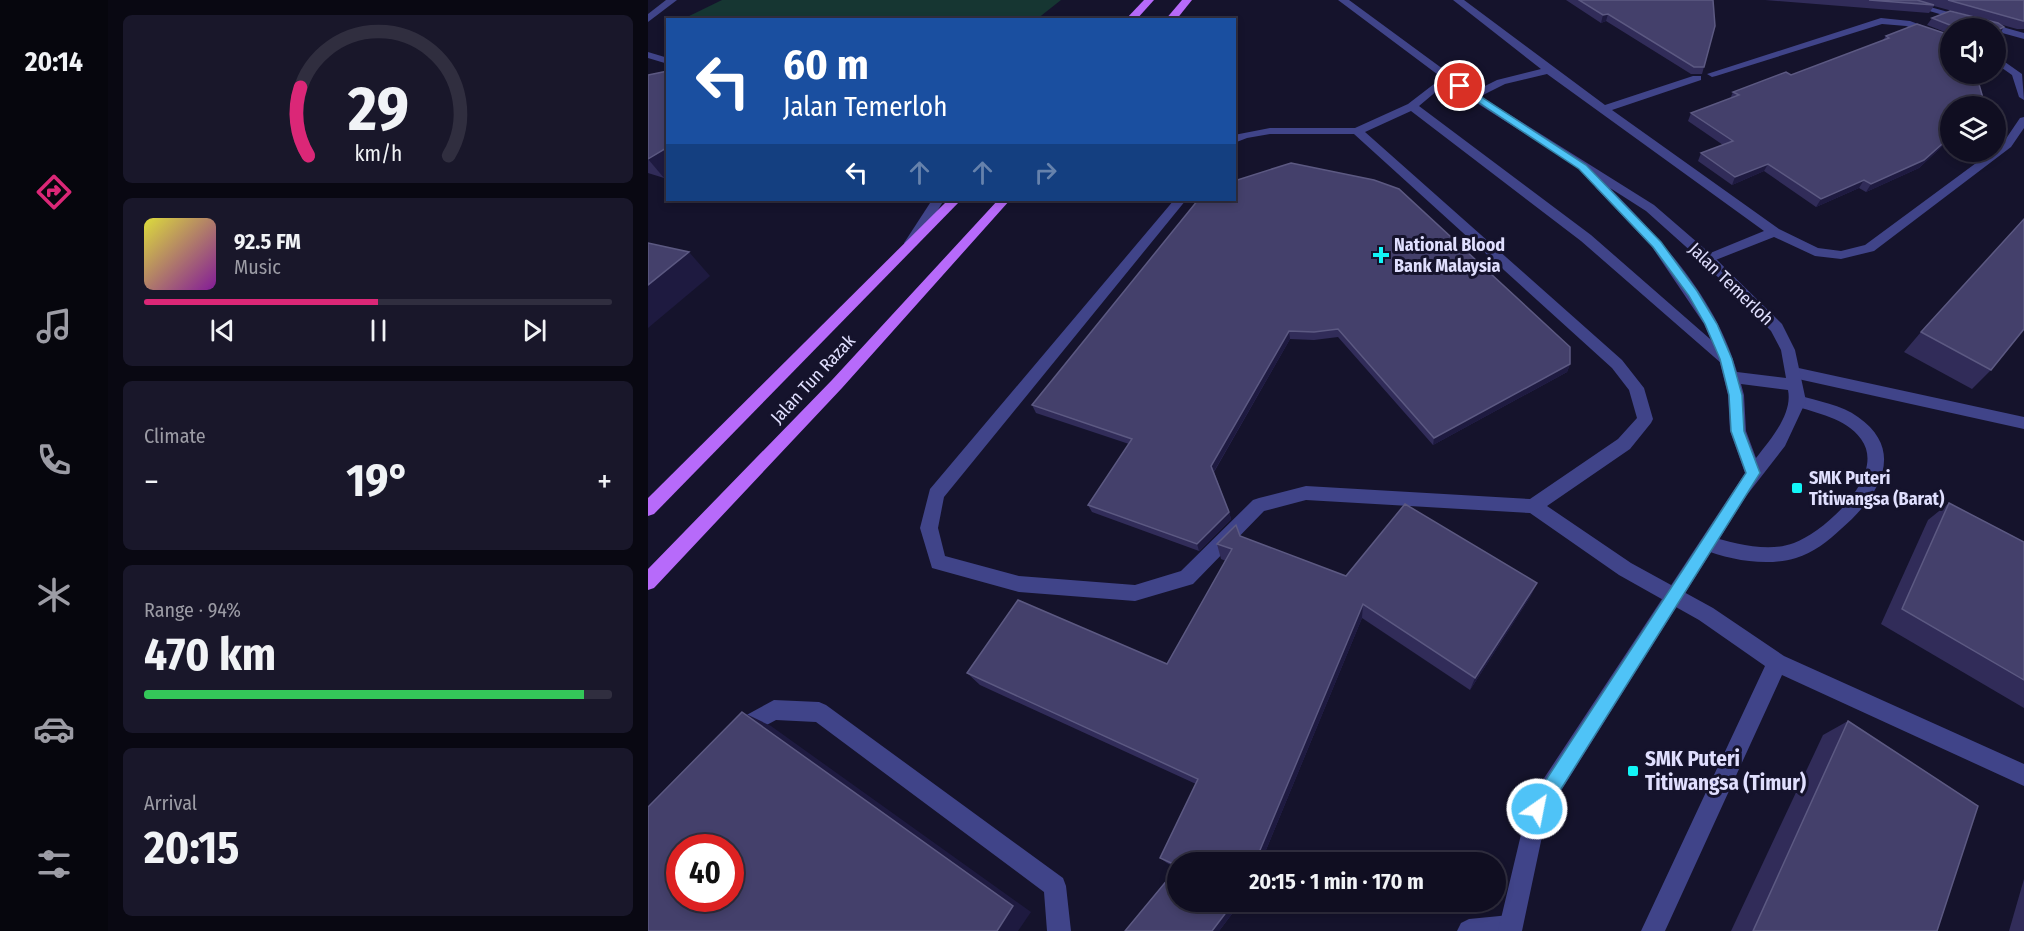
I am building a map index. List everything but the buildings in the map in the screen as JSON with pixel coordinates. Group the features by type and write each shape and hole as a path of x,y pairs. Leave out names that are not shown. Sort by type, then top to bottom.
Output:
{"main road":[{"path":"1132,18 1149,0"},
{"path":"1172,18 1187,0"},
{"name":"Jalan Tun Razak","path":"648,509 955,201"},
{"name":"Jalan Tun Razak","path":"648,582 837,384 1003,201"}],"street":[{"path":"648,19 672,0"},
{"name":"Jalan Temerloh","path":"1342,0 1473,96 1650,208 1708,259 1777,328 1788,350 1796,387"},
{"path":"1458,0 1549,70 1774,232 1815,252 1841,255 1869,248 2007,145 2024,120"},
{"path":"1915,4 2024,36"},
{"path":"1712,74 1881,21 1907,23 1940,35"},
{"path":"648,55 666,60"},
{"path":"2006,66 2017,74 2024,97"},
{"path":"1473,96 1500,81 1549,70"},
{"path":"1236,139 1244,135 1270,131 1357,131 1412,106 1447,77"},
{"path":"1604,109 1697,78"},
{"path":"1412,106 1586,238 1726,359"},
{"path":"1357,131 1617,364 1636,388 1645,419 1624,444 1533,506"},
{"name":"Jalan Temerloh","path":"1583,167 1657,244 1693,294 1711,324 1726,359 1736,395 1738,431 1753,473"},
{"path":"908,249 937,201"},
{"path":"1179,201 936,494 928,528 938,562 1019,584 1135,593 1187,578 1259,505 1306,493 1533,506 1625,569 1706,614 1777,663 2024,775"},
{"path":"1708,259 1774,232"},
{"path":"1731,377 2024,423"},
{"path":"1469,931 1510,929 1537,809 1753,473 1779,441 1796,387"},
{"path":"1708,544 1759,556 1796,551 1836,524 1862,500 1877,471 1873,443 1853,421 1796,387"},
{"path":"1653,931 1777,663"},
{"path":"718,749 734,733 774,710 819,712 1055,886 1059,931"}],"green space":[{"path":"722,0 1061,0 1038,18 685,18"}],"place":[{"name":"National Blood Bank Malaysia","path":"1381,255"},
{"name":"SMK Puteri Titiwangsa (Barat)","path":"1797,488"},
{"name":"SMK Puteri Titiwangsa (Timur)","path":"1633,771"}],"route":[{"path":"1460,86 1583,167 1657,244 1693,294 1711,324 1726,359 1736,395 1738,431 1753,473 1537,809"}]}
